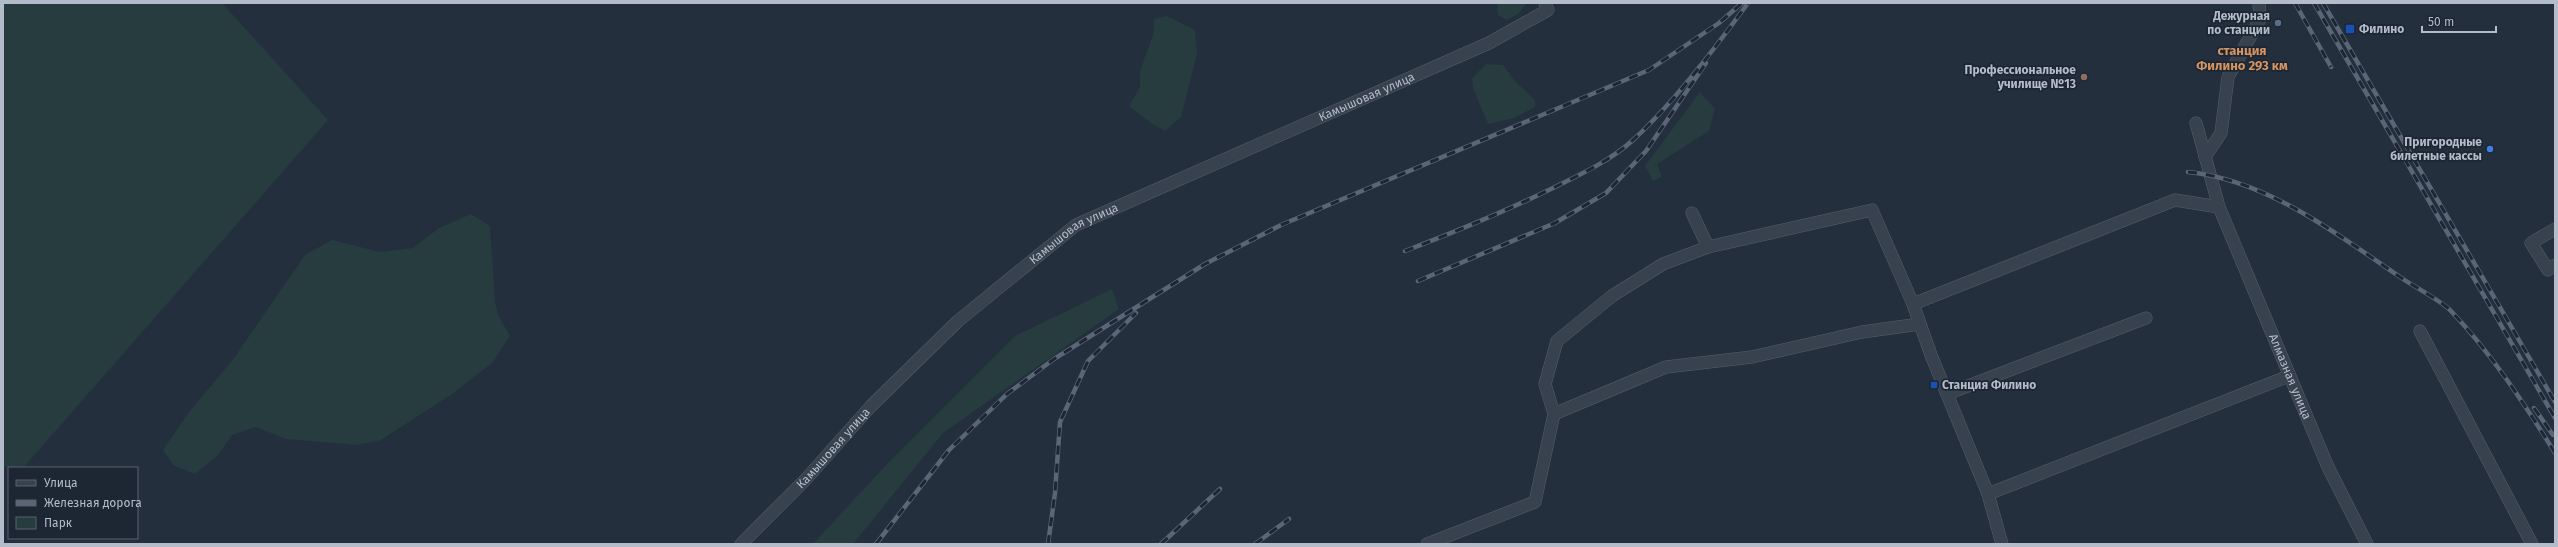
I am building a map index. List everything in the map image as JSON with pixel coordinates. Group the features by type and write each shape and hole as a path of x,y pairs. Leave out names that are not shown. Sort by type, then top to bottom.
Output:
{"street":[{"path":"2205,157 2221,133 2228,77 2260,19 2259,3"},
{"name":"Камышовая улица","path":"740,544 806,479 871,406 958,321 1076,225 1489,43 1546,6"},
{"name":"Алмазная улица","path":"2196,123 2219,208 2328,467 2367,544"},
{"path":"1913,304 2176,200 2219,208"},
{"path":"1427,544 1535,502 1554,414 1545,384 1557,341 1612,296 1663,264 1708,247 1872,210 1913,304 1947,394 1988,494 2002,544"},
{"path":"1692,213 1708,247"},
{"path":"2555,229 2531,243 2548,270 2555,265"},
{"path":"1947,394 2146,318"},
{"path":"1554,414 1666,368 1752,357 1862,332 1920,324"},
{"path":"2420,331 2532,544"},
{"path":"1988,494 2289,376"}],"green space":[{"path":"3,3 222,3 328,120 24,467 3,467"},
{"path":"1497,3 1527,3 1518,14 1507,20 1498,15"},
{"path":"1167,16 1195,30 1197,53 1181,117 1165,131 1151,123 1129,106 1140,87 1140,71 1153,35 1154,19"},
{"path":"1486,64 1503,65 1514,80 1535,100 1535,107 1514,118 1488,124 1473,88 1472,78"},
{"path":"1700,92 1715,109 1709,131 1657,164 1662,177 1653,181 1645,166"},
{"path":"471,214 490,226 495,302 498,315 510,336 492,363 452,394 381,440 356,445 286,439 256,427 232,435 218,455 195,474 173,465 163,450 189,412 234,358 305,255 332,240 380,252 413,248 439,228"},
{"path":"1112,289 1119,309 943,433 853,544 813,544 888,463 1015,336"}],"railway":[{"path":"876,544 949,450 1007,394 1054,359 1205,264 1281,225 1649,70 1719,23 1742,3"},
{"path":"1405,251 1461,229 1553,188 1605,161 1624,148 1648,126 1679,92 1748,3"},
{"path":"2295,3 2331,67"},
{"path":"2314,3 2555,418"},
{"path":"2323,3 2555,402"},
{"path":"1418,281 1555,223 1606,193 1646,151 1706,63"},
{"path":"2188,172 2218,177 2246,186 2301,212 2328,228 2447,307 2466,327 2493,361 2519,397 2555,453"},
{"path":"1048,544 1055,493 1060,422 1088,361 1136,313"},
{"path":"2534,408 2553,435"},
{"path":"1161,544 1220,489"},
{"path":"1255,544 1289,519"}],"place":[{"name":"Дежурная по станции","path":"2278,23"},
{"name":"Филино","path":"2350,29"},
{"name":"Профессиональное училище №13","path":"2084,77"},
{"name":"Пригородные билетные кассы","path":"2490,149"},
{"name":"Станция Филино","path":"1934,385"}],"district":[{"name":"станция Филино 293 км","path":"2242,58"}]}
